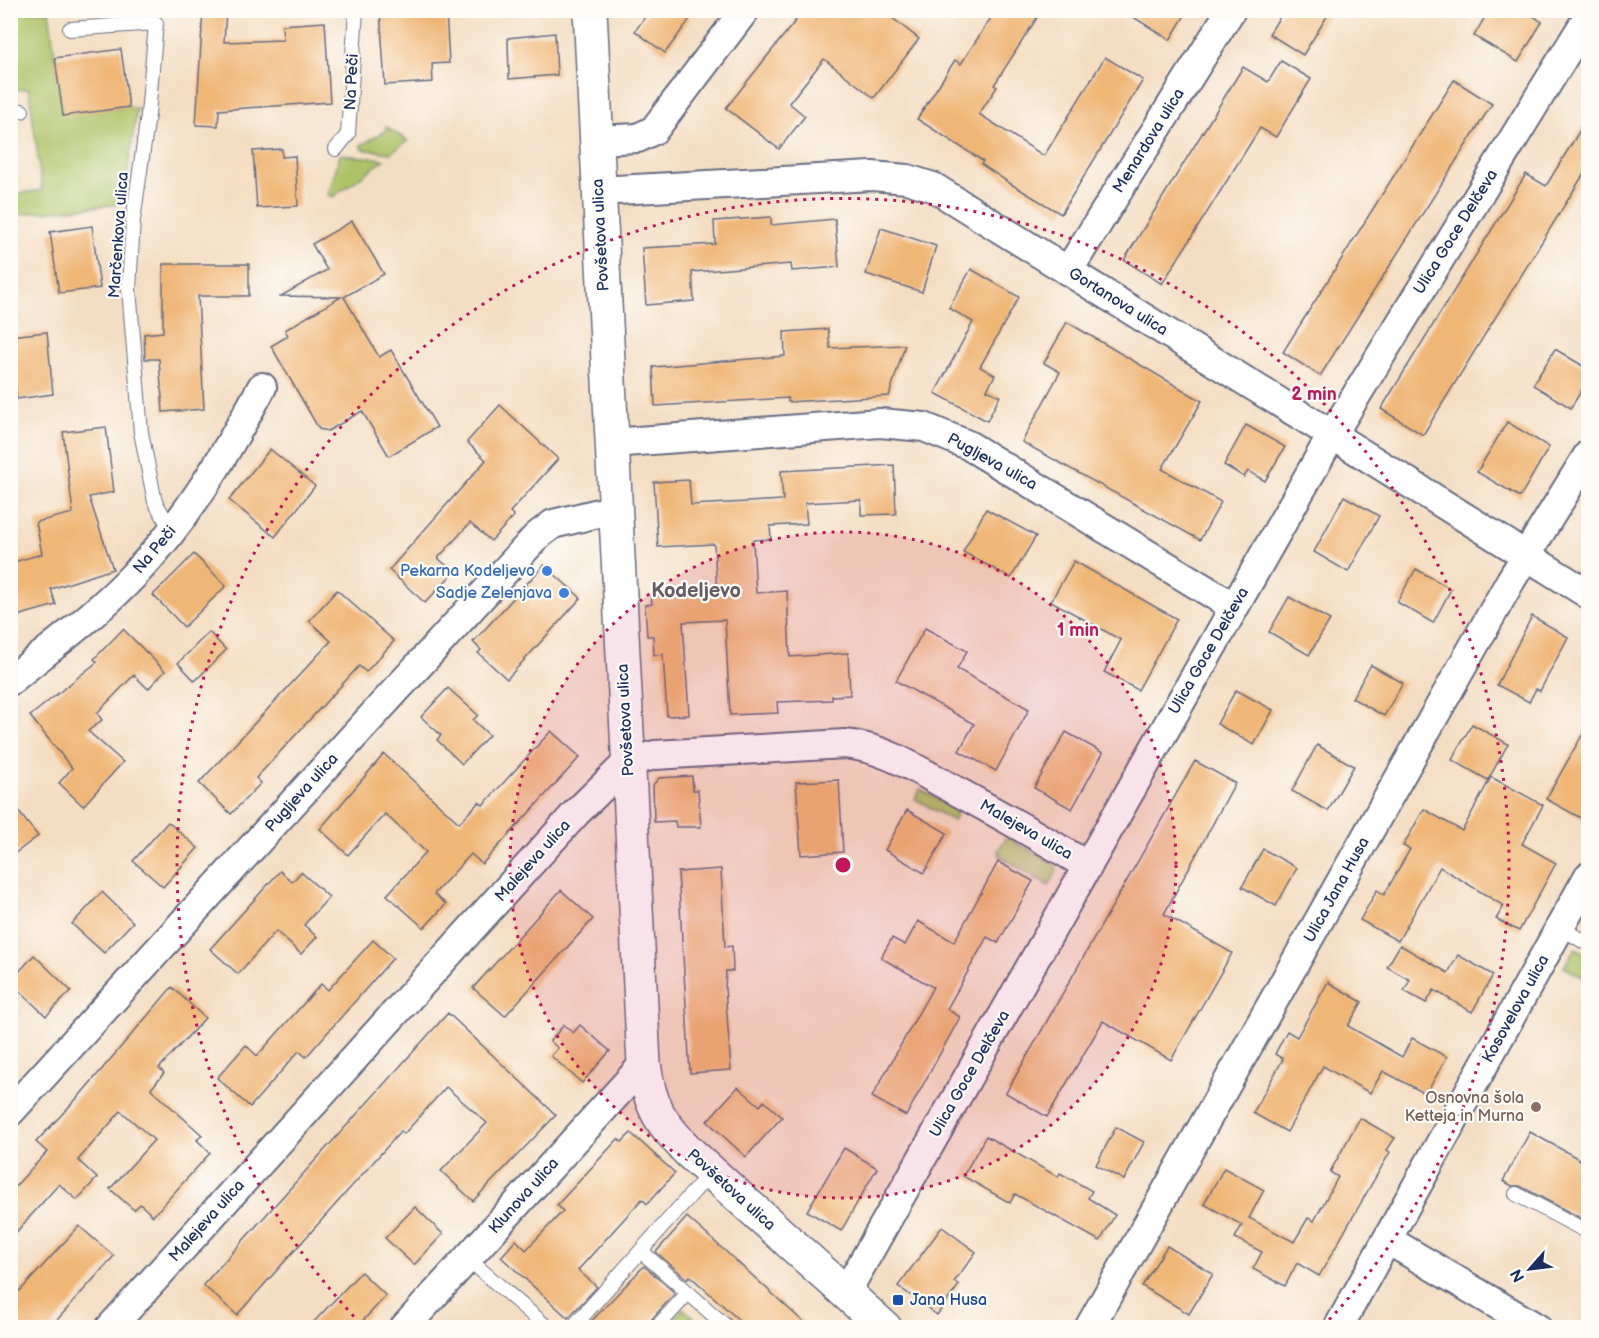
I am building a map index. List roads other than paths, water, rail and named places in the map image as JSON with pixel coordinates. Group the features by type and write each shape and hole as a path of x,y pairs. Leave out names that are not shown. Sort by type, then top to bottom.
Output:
{"street":[{"name":"Povšetova ulica","path":"590,10 644,1064 650,1100 658,1117 689,1152 885,1328"},
{"path":"596,140 638,138 654,130 745,10"},
{"name":"Menardova ulica","path":"1068,271 1231,10"},
{"name":"Ulica Goce Delčeva","path":"845,1294 1332,435 1588,17"},
{"name":"Gortanova ulica","path":"598,191 872,176 907,179 933,187 1588,594"},
{"name":"Na Peči","path":"10,681 132,577 195,501 262,387"},
{"name":"Pugljeva ulica","path":"611,443 880,423 924,427 968,445 1234,607"},
{"name":"Ulica Jana Husa","path":"1089,1328 1527,555 1588,455"},
{"name":"Pugljeva ulica","path":"10,1112 537,536 552,524 615,509"},
{"name":"Malejeva ulica","path":"111,1328 576,813 628,762 655,755 845,744 866,746 880,750 913,766 1088,866"},
{"name":"Kosovelova ulica","path":"1338,1328 1588,877"},
{"name":"Klunova ulica","path":"404,1328 644,1064"},
{"path":"1388,1240 1537,1328"}],"lane":[{"name":"Na Peči","path":"336,149 348,134 356,10"},
{"name":"Marčenkova ulica","path":"70,29 156,23 148,115 133,220 129,289 141,432 155,502 171,531"},
{"path":"1561,928 1588,944"},
{"path":"572,1328 712,1171"},
{"path":"1516,1194 1588,1232"},
{"path":"640,1251 728,1328"},
{"path":"467,1258 548,1328"},
{"path":"656,1328 688,1293"}],"place":[{"name":"Pekarna Kodeljevo","path":"547,571"},
{"name":"Sadje Zelenjava","path":"564,593"},
{"name":"Osnovna šola Ketteja in Murna","path":"1536,1107"},
{"name":"Jana Husa","path":"898,1300"}],"district":[{"name":"Kodeljevo","path":"696,591"}]}
